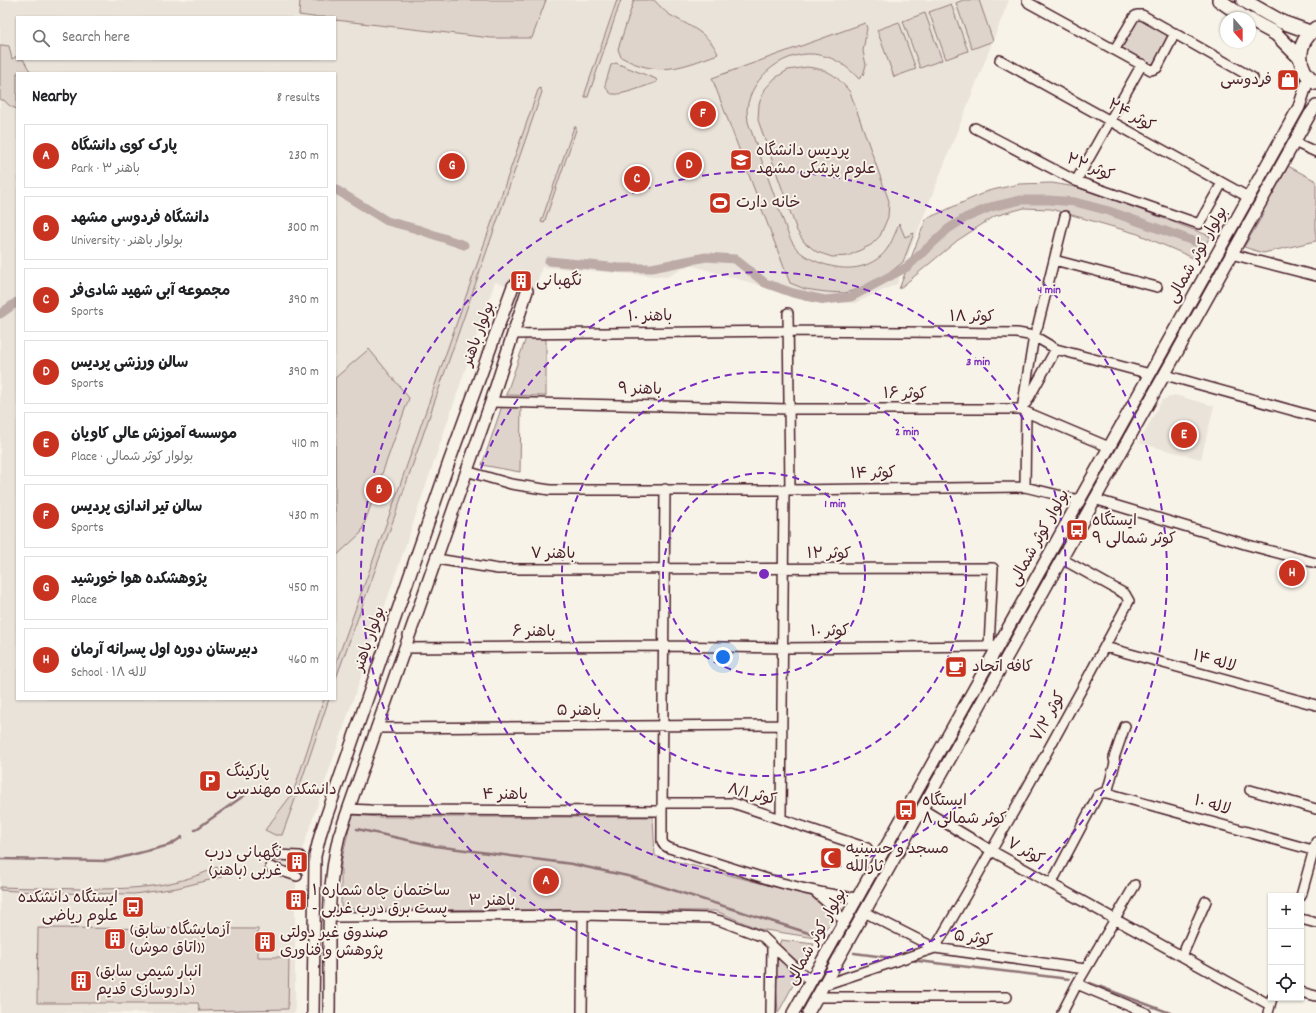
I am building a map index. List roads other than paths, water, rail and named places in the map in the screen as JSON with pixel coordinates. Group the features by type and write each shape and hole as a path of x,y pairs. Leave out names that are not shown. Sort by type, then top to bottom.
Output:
{"main road":[{"path":"1219,0 1236,12"},
{"path":"1243,0 1282,22 1313,30 1303,42 1300,58 1303,68 1312,80"},
{"path":"1256,23 1276,34 1300,58"}],"street":[{"path":"1027,0 1151,70 1157,68 1175,33"},
{"path":"1115,49 1134,17 1137,15 1142,15 1253,78"},
{"name":"کوثر ۲۴","path":"1000,60 1248,197"},
{"path":"1076,182 1142,64"},
{"name":"بولوار کوثر شمالی","path":"793,1013 993,646 1019,608 1040,571 1299,107 1312,80"},
{"name":"بولوار کوثر شمالی","path":"808,1013 1062,559 1094,499 1165,375 1294,142 1316,106"},
{"name":"کوثر ۲۲","path":"975,128 1076,182 1199,224 1222,183"},
{"path":"1294,142 1316,152"},
{"path":"1025,487 1024,410 1034,336 1065,216"},
{"path":"1232,254 1316,276"},
{"path":"1054,260 1157,287"},
{"name":"بولوار باهنر","path":"313,1013 315,856 330,803 511,290 526,295 491,402 348,809 333,859 330,917 329,1013"},
{"path":"781,818 784,570 787,490 788,312"},
{"name":"کوثر ۱۸","path":"788,331 1017,333 1034,336 1056,349 1150,374"},
{"name":"باهنر ۱۰","path":"513,334 788,331"},
{"path":"1024,410 1056,349"},
{"path":"1165,375 1316,417"},
{"name":"باهنر ۹","path":"491,402 788,409"},
{"name":"کوثر ۱۶","path":"788,409 1024,410 1109,447"},
{"name":"کوثر ۱۴","path":"466,471 511,484 550,490 787,490 1025,487 1079,500"},
{"path":"665,489 662,725 662,840 664,845 669,848 814,891 857,898"},
{"path":"1094,499 1248,545 1316,563"},
{"name":"کوثر ۷/۲","path":"935,948 992,851 1129,601 1125,594 1062,559"},
{"name":"باهنر ۷","path":"443,560 498,569 664,569"},
{"name":"کوثر ۱۲","path":"664,569 784,570 993,568 993,646"},
{"path":"1040,571 1046,578 1050,579"},
{"path":"400,605 417,611"},
{"path":"1019,608 1029,610 1031,613"},
{"name":"کوثر ۱۰","path":"663,646 783,648 993,646"},
{"name":"باهنر ۶","path":"404,648 663,646"},
{"name":"لاله ۱۴","path":"1105,647 1316,706"},
{"name":"باهنر ۵","path":"376,728 662,725 782,726"},
{"path":"1051,884 1098,795 1104,793 1115,763 1114,758 1125,726"},
{"path":"1250,790 1316,809"},
{"name":"لاله ۱۰","path":"1104,793 1315,848"},
{"name":"کوثر ۸/۱","path":"662,807 733,803 867,848"},
{"name":"باهنر ۴","path":"348,809 662,807"},
{"name":"کوثر ۷","path":"922,809 992,851 1270,1005"},
{"path":"1302,893 1315,848"},
{"path":"275,855 300,856"},
{"path":"270,867 297,876"},
{"path":"1062,1013 1077,984 1135,885"},
{"path":"814,891 832,907 844,921"},
{"path":"1182,956 1206,901"},
{"name":"کوثر ۵","path":"864,912 935,948 1085,970"},
{"path":"582,1013 583,915"},
{"name":"باهنر ۳","path":"330,917 583,915 709,918 763,937 772,946"},
{"path":"1304,920 1316,923"},
{"path":"772,946 797,970 811,980"},
{"path":"771,1013 772,946"},
{"path":"824,985 935,948"},
{"path":"1077,984 1146,1013"},
{"path":"1304,993 1316,996"},
{"path":"817,998 1007,997"}],"waterway":[{"path":"336,190 387,221 417,229 464,245"},
{"path":"549,261 620,268 652,268 706,257 735,259 765,283 793,293 825,300 851,297 907,267 948,229 965,218 991,207 1021,200 1075,202 1109,211 1196,242"},
{"path":"0,314 16,303"},
{"path":"195,830 249,792 270,792"},
{"path":"357,829 435,846 572,864 632,877 818,936"},
{"path":"0,859 108,861 170,845 182,837"},
{"path":"854,953 893,958"},
{"path":"910,960 1069,979"},
{"path":"1090,983 1170,1013"}],"place":[{"name":"فردوسی","path":"1288,80"},
{"name":"سالن تیر اندازی پردیس","path":"703,114"},
{"name":"پردیس دانشگاه علوم پزشکی مشهد","path":"741,160"},
{"name":"سالن ورزشی پردیس","path":"689,165"},
{"name":"پژوهشکده هوا خورشید","path":"452,166"},
{"name":"مجموعه آبی شهید شادی‌فر","path":"637,179"},
{"name":"خانه دارت","path":"720,203"},
{"name":"نگهبانی","path":"521,281"},
{"name":"موسسه آموزش عالی کاویان","path":"1184,435"},
{"name":"دانشگاه فردوسی مشهد","path":"379,490"},
{"name":"ایستگاه کوثر شمالی ۹","path":"1077,530"},
{"name":"دبیرستان دوره اول پسرانه آرمان","path":"1292,573"},
{"name":"کافه اتحاد","path":"956,667"},
{"name":"پارکینگ دانشکده مهندسی","path":"210,781"},
{"name":"ایستگاه کوثر شمالی ۸","path":"906,810"},
{"name":"مسجد و حسینیه ثارالله","path":"831,858"},
{"name":"نگهبانی درب غربی (باهنر)","path":"297,862"},
{"name":"پارک کوی دانشگاه","path":"546,881"},
{"name":"ساختمان چاه شماره ۱ - پست برق درب غربی","path":"296,900"},
{"name":"ایستگاه دانشکده علوم ریاضی","path":"133,907"},
{"name":"(آزمایشگاه سابق (اتاق موش))","path":"115,939"},
{"name":"صندوق غیر دولتی پژوهش و فناوری","path":"265,942"},
{"name":"(انبار شیمی سابق داروسازی قدیم)","path":"81,981"}]}
